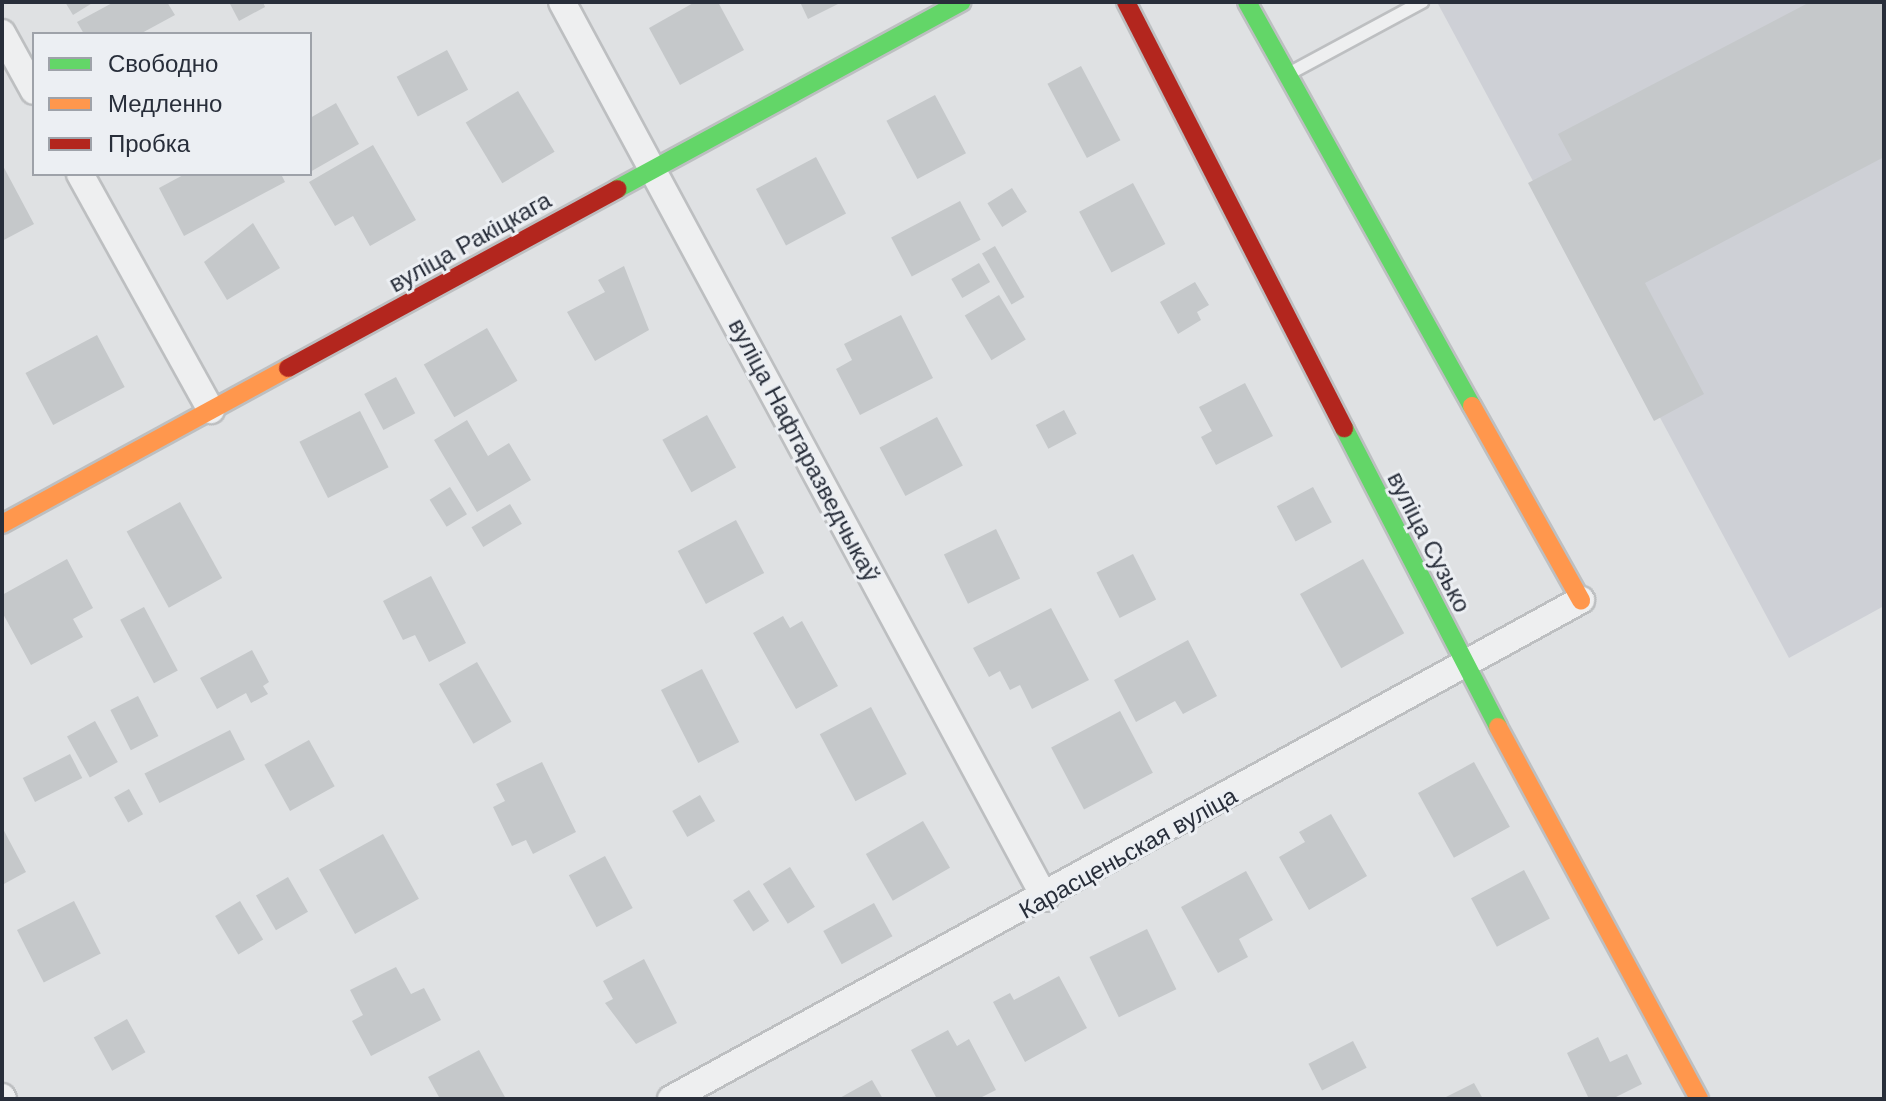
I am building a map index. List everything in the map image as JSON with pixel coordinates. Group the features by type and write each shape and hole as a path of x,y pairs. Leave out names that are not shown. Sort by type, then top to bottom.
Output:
{"street":[{"name":"вуліца Нафтаразведчыкаў","path":"562,2 1045,898"},
{"name":"вуліца Ракіцкага","path":"2,524 961,2"},
{"name":"вуліца Сузько","path":"1126,2 1466,667 1699,1099"},
{"path":"1247,2 1581,600"},
{"path":"2,33 32,87"},
{"path":"81,176 211,410"},
{"name":"Карасценьская вуліца","path":"671,1099 1045,898 1466,667 1581,600"}],"lane":[{"path":"1286,75 1422,2"}],"shaded area":[{"path":"1437,2 1884,2 1884,606 1789,658"}],"building":[{"path":"65,2 94,2 73,15"},
{"path":"114,2 167,2 175,15 144,32 83,32 77,22"},
{"path":"229,2 263,2 265,7 239,21"},
{"path":"695,2 718,2 744,50 680,85 649,28"},
{"path":"800,2 842,2 808,19"},
{"path":"1810,2 1884,2 1884,157 1645,283 1704,394 1654,421 1528,183 1572,160 1558,134"},
{"path":"447,50 468,90 418,116 397,77"},
{"path":"1081,66 1120,140 1087,158 1047,84"},
{"path":"518,91 555,152 502,183 466,122"},
{"path":"935,95 966,153 917,179 886,121"},
{"path":"336,103 359,144 312,171 312,117"},
{"path":"373,145 416,220 370,246 353,216 335,226 309,182"},
{"path":"816,157 846,214 786,245 756,189"},
{"path":"2,164 34,224 2,241"},
{"path":"181,176 282,176 285,182 184,236 159,188"},
{"path":"1133,183 1165,244 1112,273 1079,212"},
{"path":"1012,188 1027,212 1002,227 987,203"},
{"path":"960,201 981,240 912,276 891,238"},
{"path":"253,223 280,268 227,300 204,262"},
{"path":"995,246 1024,297 1012,305 982,254"},
{"path":"979,263 990,282 962,298 951,279"},
{"path":"624,266 649,330 595,361 567,312 605,292 598,280"},
{"path":"1195,282 1209,305 1197,312 1201,320 1178,334 1160,302"},
{"path":"999,295 1026,340 991,360 965,316"},
{"path":"901,315 933,378 860,415 836,369 852,360 844,344"},
{"path":"487,328 518,381 454,417 424,364"},
{"path":"97,335 125,387 53,425 25,373"},
{"path":"396,377 415,413 383,430 364,394"},
{"path":"1245,383 1273,436 1216,465 1201,437 1212,431 1199,407"},
{"path":"1064,410 1077,434 1048,449 1036,425"},
{"path":"360,411 389,467 328,498 299,442"},
{"path":"707,415 736,467 691,492 662,440"},
{"path":"937,417 963,466 905,496 880,448"},
{"path":"467,420 488,456 509,443 531,480 477,512 434,440"},
{"path":"450,487 467,514 447,527 430,500"},
{"path":"1313,487 1332,522 1296,542 1277,506"},
{"path":"180,502 222,578 169,608 127,532"},
{"path":"510,504 522,524 483,547 471,527"},
{"path":"736,520 764,573 706,604 678,551"},
{"path":"996,529 1020,578 968,604 944,554"},
{"path":"1133,554 1156,599 1120,618 1096,573"},
{"path":"67,559 93,608 73,619 83,637 31,665 2,612 2,595"},
{"path":"1363,559 1404,633 1341,668 1300,594"},
{"path":"431,576 466,643 429,662 415,635 403,640 383,601"},
{"path":"144,607 178,671 154,683 120,620"},
{"path":"1051,608 1089,680 1032,709 1020,685 1010,690 1000,671 989,677 973,648"},
{"path":"783,616 790,628 802,621 838,686 796,709 753,633"},
{"path":"1188,640 1217,696 1183,714 1175,701 1136,722 1114,680"},
{"path":"252,650 269,682 263,686 268,694 251,703 246,693 217,709 200,678"},
{"path":"477,662 512,722 473,744 439,684"},
{"path":"702,669 739,742 698,763 661,690"},
{"path":"138,696 158,736 131,750 110,710"},
{"path":"871,707 907,774 855,801 820,734"},
{"path":"1120,711 1153,773 1084,809 1051,748"},
{"path":"95,721 118,762 90,778 67,737"},
{"path":"230,730 245,759 159,803 144,774"},
{"path":"309,740 335,786 290,811 264,765"},
{"path":"70,754 82,778 35,802 23,778"},
{"path":"542,762 576,832 533,854 526,840 512,846 493,807 505,801 496,784"},
{"path":"1474,762 1510,827 1454,858 1418,793"},
{"path":"129,789 143,814 128,823 114,797"},
{"path":"700,795 715,821 687,837 672,811"},
{"path":"1331,814 1367,876 1309,910 1279,857 1305,842 1299,832"},
{"path":"923,821 950,868 893,901 866,854"},
{"path":"2,827 26,872 2,885"},
{"path":"383,834 419,899 355,934 319,869"},
{"path":"605,856 633,908 596,927 569,875"},
{"path":"790,867 815,907 788,924 763,884"},
{"path":"1524,870 1550,919 1497,947 1471,898"},
{"path":"1246,871 1273,920 1239,939 1248,957 1218,973 1181,907"},
{"path":"288,877 308,912 276,930 256,896"},
{"path":"749,890 769,921 753,931 733,900"},
{"path":"74,901 101,954 44,983 17,930"},
{"path":"240,901 263,940 238,955 215,916"},
{"path":"874,903 892,936 842,964 823,931"},
{"path":"1147,929 1176,989 1119,1017 1089,957"},
{"path":"644,959 677,1023 636,1044 605,1003 613,999 603,981"},
{"path":"396,967 411,994 424,988 441,1020 371,1056 352,1021 363,1015 350,990"},
{"path":"1059,976 1087,1028 1025,1062 993,1002 1010,993 1014,1000"},
{"path":"127,1019 145,1052 112,1071 94,1037"},
{"path":"948,1030 957,1046 969,1039 996,1090 978,1099 937,1099 911,1050"},
{"path":"1598,1037 1610,1062 1627,1054 1642,1084 1612,1099 1589,1099 1567,1053"},
{"path":"1353,1041 1367,1068 1322,1090 1308,1064"},
{"path":"479,1050 506,1099 440,1099 428,1077"},
{"path":"872,1080 883,1099 838,1099"},
{"path":"1474,1083 1483,1099 1442,1099"}],"traffic: fast":[{"path":"617,189 961,2"},
{"path":"1247,2 1472,406"},
{"path":"1344,428 1498,727"}],"traffic: slow":[{"path":"2,524 288,368"},
{"path":"1472,406 1581,600"},
{"path":"1498,727 1699,1099"}],"traffic: jam":[{"path":"1126,2 1344,428"},
{"path":"288,368 617,189"}]}
